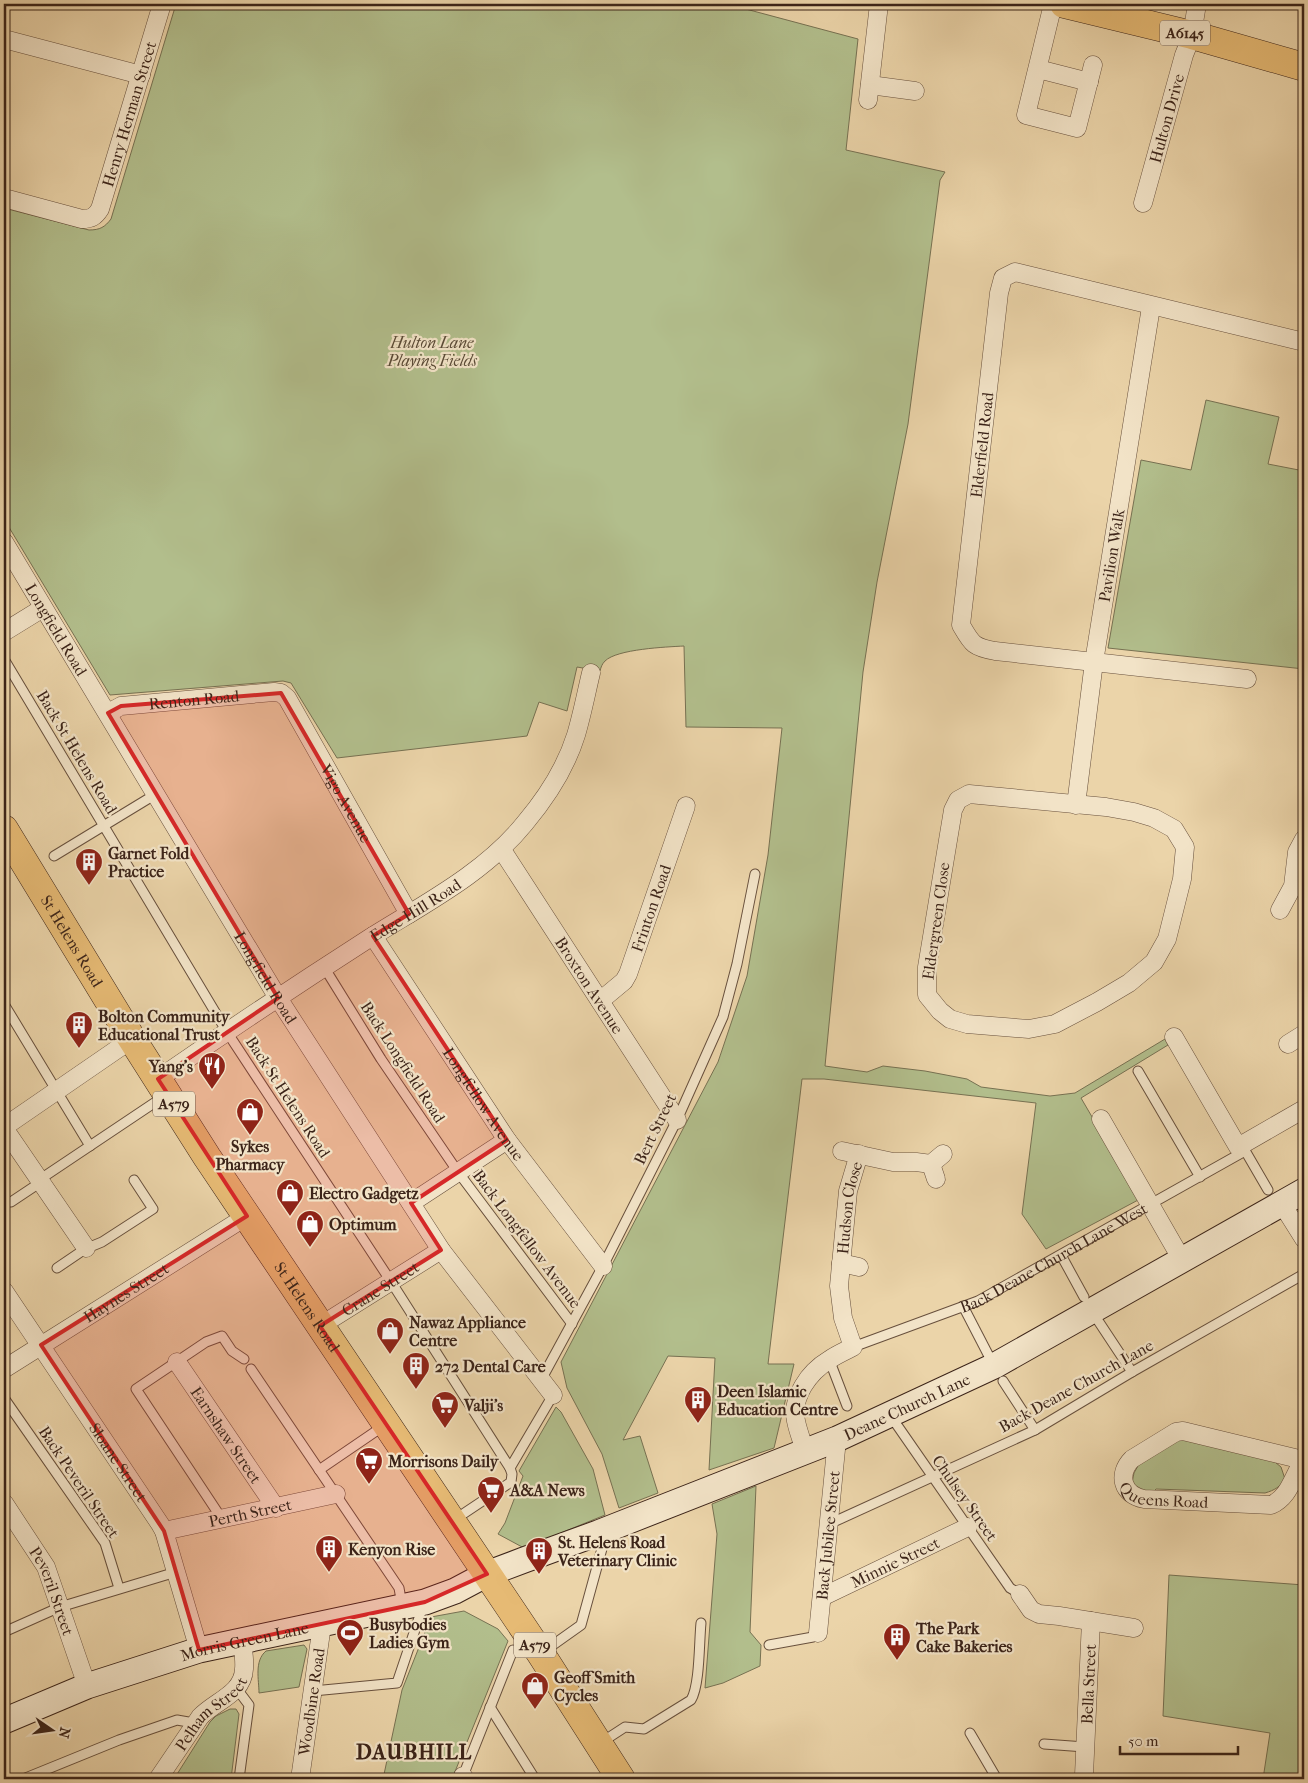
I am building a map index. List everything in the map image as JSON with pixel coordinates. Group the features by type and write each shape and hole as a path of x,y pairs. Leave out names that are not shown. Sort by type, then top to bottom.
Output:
{"main road":[{"name":"A6145","path":"1064,4 1192,35 1304,67"},
{"name":"St Helens Road","path":"6,839 207,1157 541,1654 621,1779"}],"street":[{"name":"Henry Herman Street","path":"4,198 82,219 90,219 96,216 100,209 162,4"},
{"path":"879,4 869,92 915,91"},
{"path":"1053,4 1026,115 1077,128 1093,65"},
{"name":"Hulton Drive","path":"1143,203 1184,55 1192,35 1197,4"},
{"path":"4,39 141,76"},
{"path":"1038,69 1089,82"},
{"name":"Elderfield Road","path":"1247,679 978,648 968,638 961,625 998,293 1003,278 1015,272 1151,307 1304,342"},
{"name":"Pavilion Walk","path":"1076,805 1094,662 1151,307"},
{"name":"Longfield Road","path":"4,542 278,998 441,1250 553,1395"},
{"path":"4,632 43,608"},
{"name":"Edge Hill Road","path":"162,1086 227,1032 324,967 464,878 502,850 526,823 565,762 575,737 590,673"},
{"name":"Renton Road","path":"108,713 121,706 274,692 281,693"},
{"name":"Vigo Avenue","path":"281,693 287,698 409,914"},
{"name":"Eldergreen Close","path":"970,794 1076,805 1134,812 1154,818 1174,829 1185,847 1182,879 1174,914 1167,939 1159,954 1154,962 1129,983 1055,1024 1030,1028 967,1024 950,1019 928,995 927,967 949,828 953,810 958,800 970,794"},
{"name":"Frinton Road","path":"600,1001 624,981 628,974 686,806"},
{"path":"1280,910 1292,886 1295,848"},
{"name":"Broxton Avenue","path":"502,850 677,1120"},
{"name":"Longfellow Avenue","path":"373,936 507,1140 603,1266"},
{"path":"1288,1044 1304,1034"},
{"path":"1174,1037 1192,1051 1241,1147"},
{"path":"86,1248 4,1126 132,1038"},
{"name":"Back Deane Church Lane West","path":"1241,1147 1304,1108"},
{"path":"1101,1119 1182,1260"},
{"path":"411,1203 507,1140"},
{"name":"Hudson Close","path":"853,1347 842,1318 839,1286 850,1153 893,1162 916,1162 937,1166"},
{"name":"Deane Church Lane","path":"487,1574 598,1533 890,1415 999,1374 1088,1304 1182,1260 1275,1197 1304,1191"},
{"path":"1275,1197 1304,1239"},
{"name":"Haynes Street","path":"4,1369 247,1216"},
{"name":"Crane Street","path":"320,1326 390,1280 441,1250"},
{"name":"Hudson Close","path":"841,1263 858,1267"},
{"name":"Sloane Street","path":"4,1291 164,1531 198,1650"},
{"path":"806,1450 796,1420 798,1398 802,1387 818,1368 853,1347"},
{"name":"Earnshaw Street","path":"177,1362 276,1508"},
{"name":"Queens Road","path":"1182,1430 1304,1460 1287,1492 1279,1502 1271,1505 1144,1499 1129,1492 1123,1480 1126,1465 1132,1459 1182,1430"},
{"name":"Back Jubilee Street","path":"818,1633 837,1438"},
{"name":"Perth Street","path":"164,1531 336,1494"},
{"name":"Peveril Street","path":"4,1503 43,1560 86,1686"},
{"name":"Minnie Street","path":"822,1597 968,1527"},
{"name":"Morris Green Lane","path":"4,1721 86,1686 198,1650 414,1605 455,1591 487,1574"},
{"name":"Bella Street","path":"1020,1594 1034,1612 1134,1628"},
{"name":"Bella Street","path":"1088,1778 1085,1747 1092,1621"},
{"name":"Woodbine Road","path":"300,1779 322,1625"},
{"name":"Pelham Street","path":"158,1779 194,1724 206,1710 237,1688 243,1678 242,1641"}],"lane":[{"name":"Back St Helens Road","path":"4,659 227,1032 390,1280 510,1468"},
{"path":"54,856 156,794"},
{"name":"Bert Street","path":"541,1380 603,1266 677,1120 723,1016 737,964 755,874"},
{"name":"Back Longfield Road","path":"324,967 381,1058 458,1172"},
{"path":"4,1004 90,1146"},
{"path":"1138,1071 1200,1176"},
{"path":"11,1202 90,1146 162,1086"},
{"path":"1241,1147 1275,1197"},
{"name":"Back Deane Church Lane West","path":"853,1347 978,1301 1200,1176 1241,1147"},
{"name":"Back Longfellow Avenue","path":"458,1172 572,1324"},
{"path":"57,1268 86,1248 102,1242 152,1209 134,1180"},
{"path":"1061,1255 1088,1304 1132,1372"},
{"name":"Back Deane Church Lane","path":"829,1524 1034,1430 1304,1274"},
{"path":"963,1306 999,1374 1034,1430"},
{"path":"222,1519 136,1389 206,1342 222,1336 232,1351 244,1359"},
{"path":"829,1360 847,1406"},
{"path":"251,1369 399,1588 414,1605 397,1683 313,1691"},
{"path":"451,1522 508,1485 512,1479 510,1468 553,1395"},
{"name":"Back Peveril Street","path":"4,1398 105,1543 119,1588"},
{"name":"Chulsey Street","path":"890,1415 1010,1588 1020,1594"},
{"path":"319,1470 386,1425"},
{"path":"541,1654 581,1625 603,1545 598,1533"},
{"path":"4,1632 60,1607 176,1572"},
{"path":"598,1744 625,1727 644,1729 691,1700 696,1683 701,1623"},
{"path":"769,1645 813,1637 818,1633"},
{"path":"464,1778 513,1650"},
{"path":"237,1688 249,1705 239,1779"},
{"path":"490,1707 535,1779"},
{"path":"23,1779 45,1775 119,1740 177,1720 194,1724"},
{"path":"970,1733 997,1779"},
{"name":"Bella Street","path":"1044,1744 1085,1747"}],"highlighted area":[{"path":"281,693 409,914 373,936 507,1140 411,1203 441,1250 320,1326 487,1574 425,1602 199,1650 164,1531 41,1345 247,1216 158,1079 278,998 108,713 121,706"}],"green space":[{"name":"Hulton Lane Playing Fields","path":"176,4 727,4 858,39 846,150 945,172 940,180 908,424 877,582 863,672 825,1066 867,1072 883,1066 925,1071 967,1079 981,1087 1050,1096 1075,1093 1165,1039 1168,1045 1081,1098 1140,1199 1046,1249 1022,1214 1036,1103 824,1079 802,1079 768,1364 794,1364 774,1448 709,1470 715,1358 668,1356 623,1440 640,1436 658,1493 619,1508 602,1454 567,1388 561,1362 718,1062 747,976 768,855 782,728 686,727 684,646 642,649 620,654 605,661 600,671 577,667 567,711 539,702 527,736 337,758 291,683 283,681 110,695 4,519 4,208 89,230 99,229 109,222"},
{"path":"1206,400 1279,417 1268,464 1304,471 1304,669 1108,648 1141,460 1191,470"},
{"path":"556,1407 561,1412 593,1469 605,1515 524,1548 498,1534 505,1523 523,1476 519,1471"},
{"path":"1183,1438 1275,1462 1281,1467 1285,1479 1277,1488 1265,1493 1156,1489 1152,1493 1143,1495 1132,1483 1134,1473 1139,1464 1170,1440"},
{"path":"756,1486 750,1632 761,1645 760,1666 723,1683 705,1688 717,1534 712,1504"},
{"path":"1169,1575 1304,1585 1304,1779 1263,1779 1270,1733 1163,1716"},
{"path":"464,1611 498,1629 508,1641 452,1779 383,1779 402,1690 431,1617"},
{"path":"304,1645 307,1649 299,1687 259,1693 258,1677 262,1655 266,1651"},
{"path":"230,1709 236,1709 239,1714 231,1779 174,1779 210,1722 216,1716"}],"place":[{"name":"Garnet Fold Practice","path":"89,886"},
{"name":"Bolton Community Educational Trust","path":"79,1049"},
{"name":"Yang's","path":"212,1090"},
{"name":"Sykes Pharmacy","path":"250,1136"},
{"name":"Electro Gadgetz","path":"290,1217"},
{"name":"Optimum","path":"310,1248"},
{"name":"Nawaz Appliance Centre","path":"390,1355"},
{"name":"272 Dental Care","path":"416,1390"},
{"name":"Deen Islamic Education Centre","path":"698,1424"},
{"name":"Valji's","path":"445,1429"},
{"name":"Morrisons Daily","path":"369,1485"},
{"name":"A&A News","path":"491,1514"},
{"name":"Kenyon Rise","path":"329,1573"},
{"name":"St. Helens Road Veterinary Clinic","path":"539,1575"},
{"name":"Busybodies Ladies Gym","path":"350,1657"},
{"name":"The Park Cake Bakeries","path":"897,1661"},
{"name":"Geoff Smith Cycles","path":"535,1710"}],"district":[{"name":"DAUBHILL","path":"414,1752"}]}
